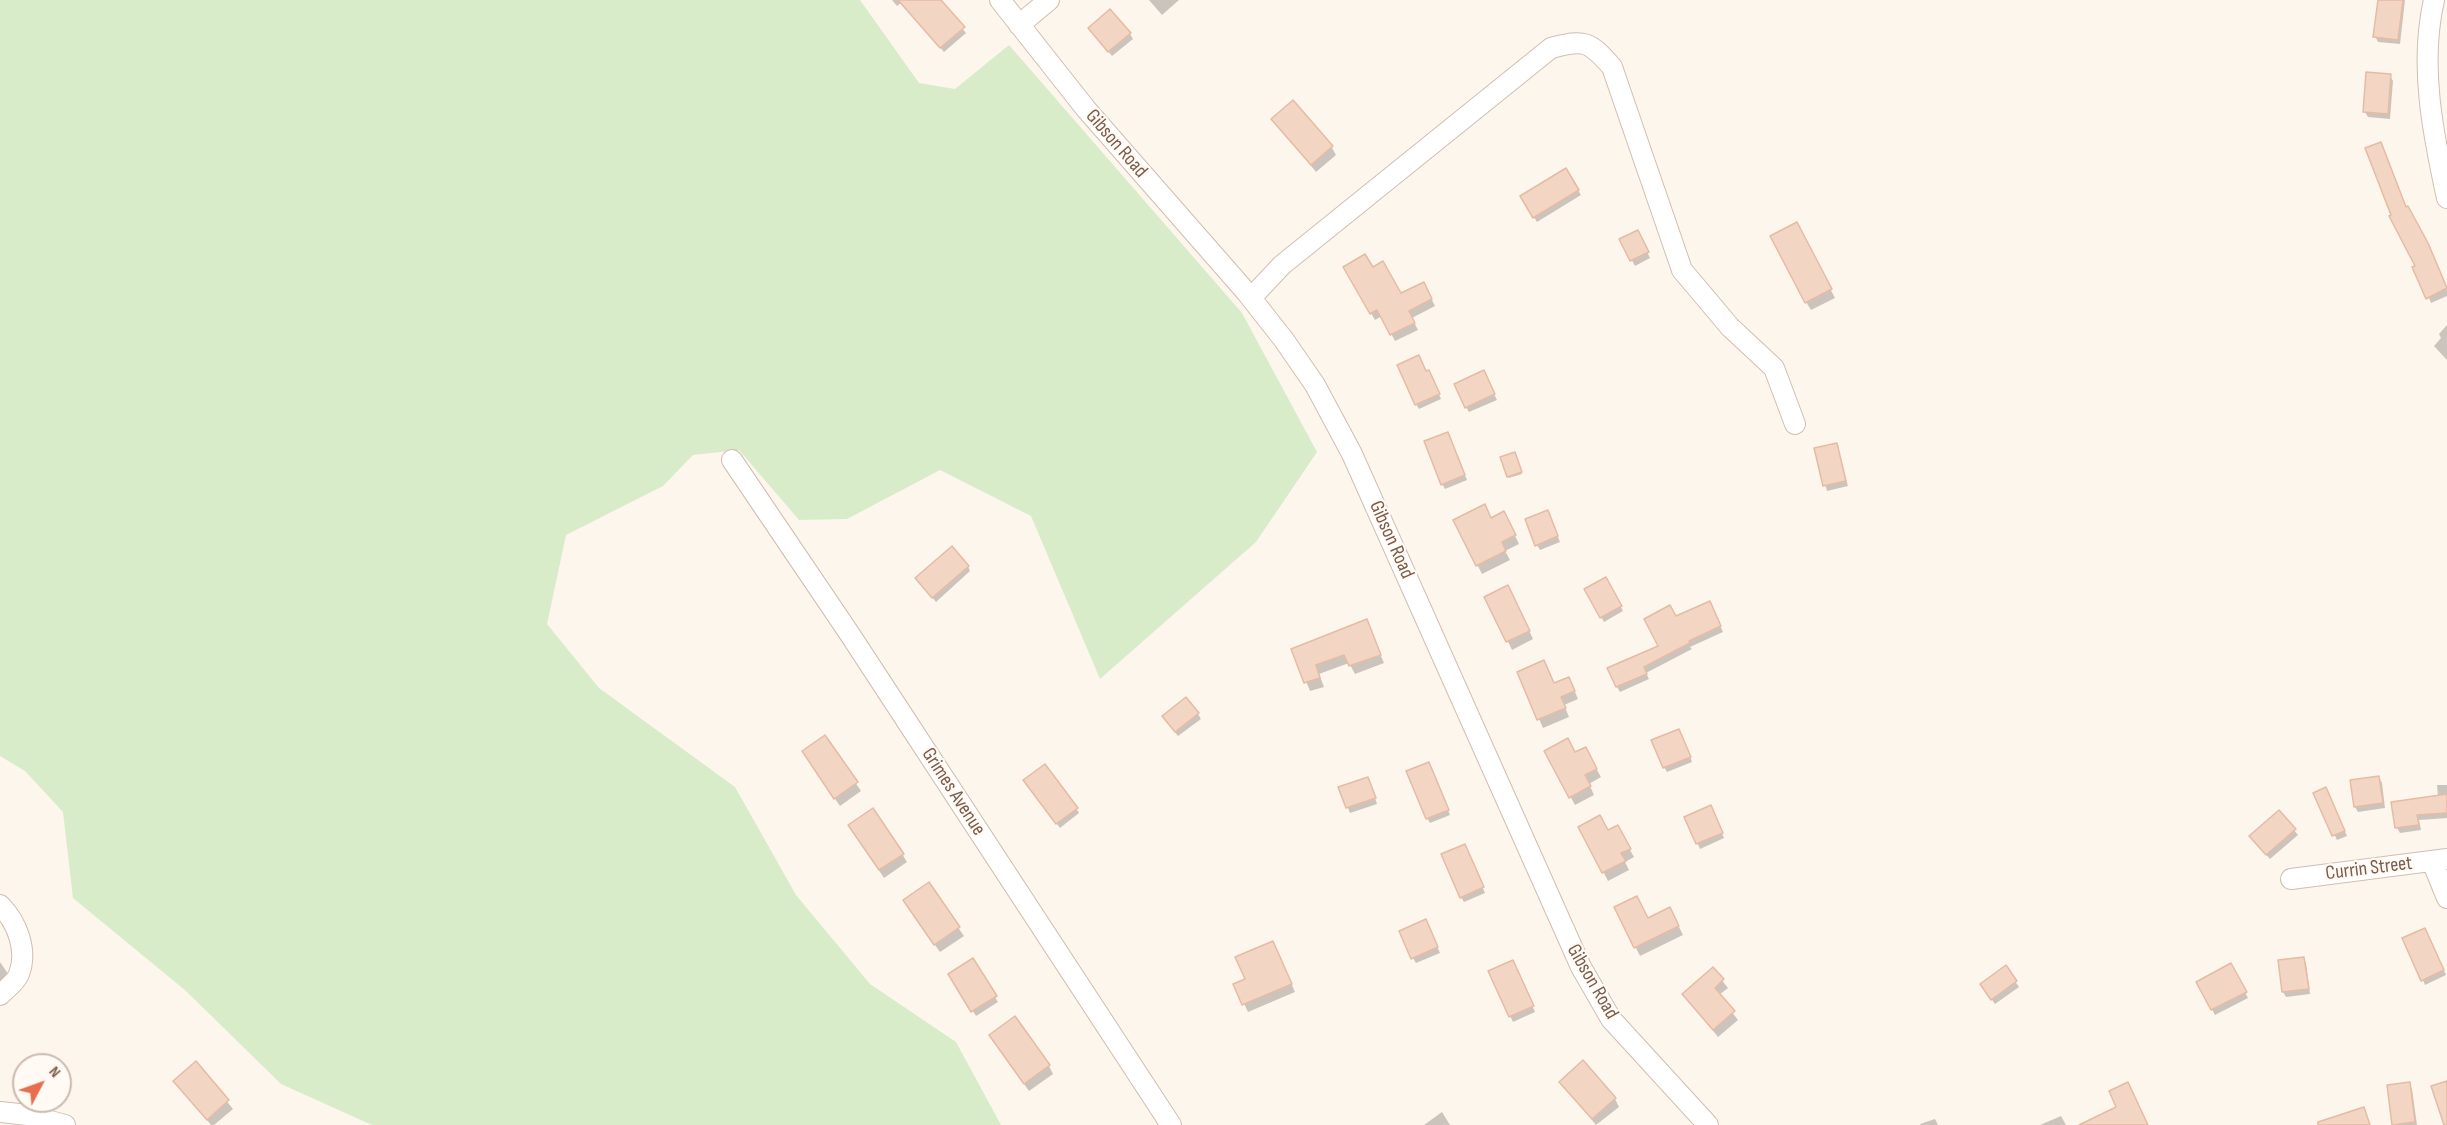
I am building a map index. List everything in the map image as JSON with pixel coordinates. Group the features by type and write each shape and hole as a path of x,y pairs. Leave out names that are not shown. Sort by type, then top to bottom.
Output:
{"street":[{"name":"Gibson Road","path":"1000,0 1086,109 1251,298 1316,385 1352,454 1562,928 1594,992 1611,1019 1708,1125"},
{"path":"1019,25 1049,0"},
{"path":"2434,0 2430,19 2427,64 2441,129 2447,198"},
{"path":"1251,298 1282,265 1551,48 1575,42 1594,47 1612,67 1682,270 1730,327 1774,368 1795,424"},
{"name":"Grimes Avenue","path":"732,460 849,633 1171,1125"},
{"path":"2439,860 2447,898"},
{"name":"Currin Street","path":"2291,879 2439,860"},
{"path":"0,905 18,929 21,953 19,975 0,995"},
{"path":"0,1112 28,1115 65,1125"}],"green space":[{"path":"0,0 860,0 919,83 955,89 1009,45 1242,313 1317,452 1256,542 1100,679 1031,516 940,470 847,519 799,520 739,450 693,455 663,486 566,535 547,624 599,688 735,787 796,895 870,984 956,1042 1001,1125 372,1125 281,1084 186,991 73,898 63,812 25,771 0,756"}],"building":[{"path":"898,0 941,0 965,27 940,48"},
{"path":"2378,0 2403,0 2398,40 2373,37"},
{"path":"1110,9 1131,33 1108,52 1088,28"},
{"path":"2366,72 2391,74 2388,114 2363,112"},
{"path":"1293,100 1333,146 1311,165 1271,119"},
{"path":"2381,142 2406,207 2408,206 2428,243 2447,288 2426,299 2412,267 2415,266 2389,216 2391,215 2365,148"},
{"path":"1566,168 1579,190 1533,218 1520,196"},
{"path":"1797,222 1832,289 1805,303 1770,236"},
{"path":"1638,230 1649,252 1630,261 1619,239"},
{"path":"1365,254 1373,267 1383,261 1401,293 1424,282 1432,299 1409,311 1415,323 1390,335 1377,310 1370,314 1343,267"},
{"path":"1419,355 1440,394 1415,405 1397,365"},
{"path":"1484,370 1495,394 1465,408 1454,384"},
{"path":"1448,432 1465,475 1441,485 1424,441"},
{"path":"1837,443 1846,481 1823,486 1814,448"},
{"path":"1515,452 1522,472 1507,477 1500,457"},
{"path":"1485,504 1491,518 1504,511 1516,535 1502,542 1506,551 1476,566 1453,520"},
{"path":"1548,510 1558,536 1535,546 1525,519"},
{"path":"952,546 969,566 932,598 915,578"},
{"path":"1606,577 1622,606 1600,618 1584,589"},
{"path":"1508,585 1530,631 1506,642 1484,597"},
{"path":"1710,601 1721,626 1644,667 1647,674 1616,687 1607,668 1658,646 1644,619 1670,605 1676,616"},
{"path":"1367,619 1381,655 1349,666 1344,655 1316,665 1320,678 1304,683 1291,649"},
{"path":"1544,660 1554,683 1569,677 1575,691 1561,697 1566,708 1537,720 1517,672"},
{"path":"1186,697 1199,713 1175,732 1162,716"},
{"path":"1679,729 1691,757 1663,768 1651,740"},
{"path":"825,735 858,782 834,799 802,751"},
{"path":"1568,738 1575,752 1586,747 1597,769 1585,775 1591,786 1569,798 1544,751"},
{"path":"1429,762 1449,810 1426,819 1406,771"},
{"path":"1045,764 1078,808 1056,824 1023,780"},
{"path":"2379,776 2383,803 2354,807 2350,780"},
{"path":"1368,777 1376,798 1346,808 1338,787"},
{"path":"2326,787 2345,831 2332,836 2313,793"},
{"path":"2447,794 2447,813 2417,815 2419,825 2395,828 2391,802"},
{"path":"1711,805 1723,833 1696,844 1684,817"},
{"path":"873,808 904,854 879,870 848,825"},
{"path":"2279,810 2296,829 2266,855 2249,836"},
{"path":"1600,815 1608,830 1618,825 1631,849 1621,853 1626,861 1602,873 1578,827"},
{"path":"1465,844 1484,887 1460,898 1441,854"},
{"path":"929,882 960,927 934,945 903,900"},
{"path":"1637,896 1648,918 1670,907 1679,926 1634,948 1614,907"},
{"path":"1426,919 1438,947 1411,959 1399,931"},
{"path":"2425,928 2444,970 2421,981 2402,938"},
{"path":"1273,941 1292,984 1242,1005 1233,984 1245,979 1235,957"},
{"path":"2304,957 2309,989 2282,992 2278,960"},
{"path":"973,958 997,996 971,1012 948,974"},
{"path":"1513,960 1534,1006 1509,1017 1488,971"},
{"path":"2231,963 2247,992 2211,1010 2196,982"},
{"path":"2006,965 2017,981 1991,1000 1980,984"},
{"path":"1713,967 1724,979 1715,988 1735,1011 1713,1030 1682,994"},
{"path":"1015,1016 1050,1065 1024,1084 989,1035"},
{"path":"1583,1060 1616,1098 1592,1119 1559,1082"},
{"path":"196,1061 229,1100 207,1120 173,1081"},
{"path":"2447,1081 2447,1125 2444,1125 2431,1086"},
{"path":"2128,1082 2148,1125 2079,1125 2116,1107 2109,1091"},
{"path":"2410,1082 2415,1122 2392,1125 2387,1085"},
{"path":"2364,1107 2370,1125 2318,1125 2318,1122"}]}
